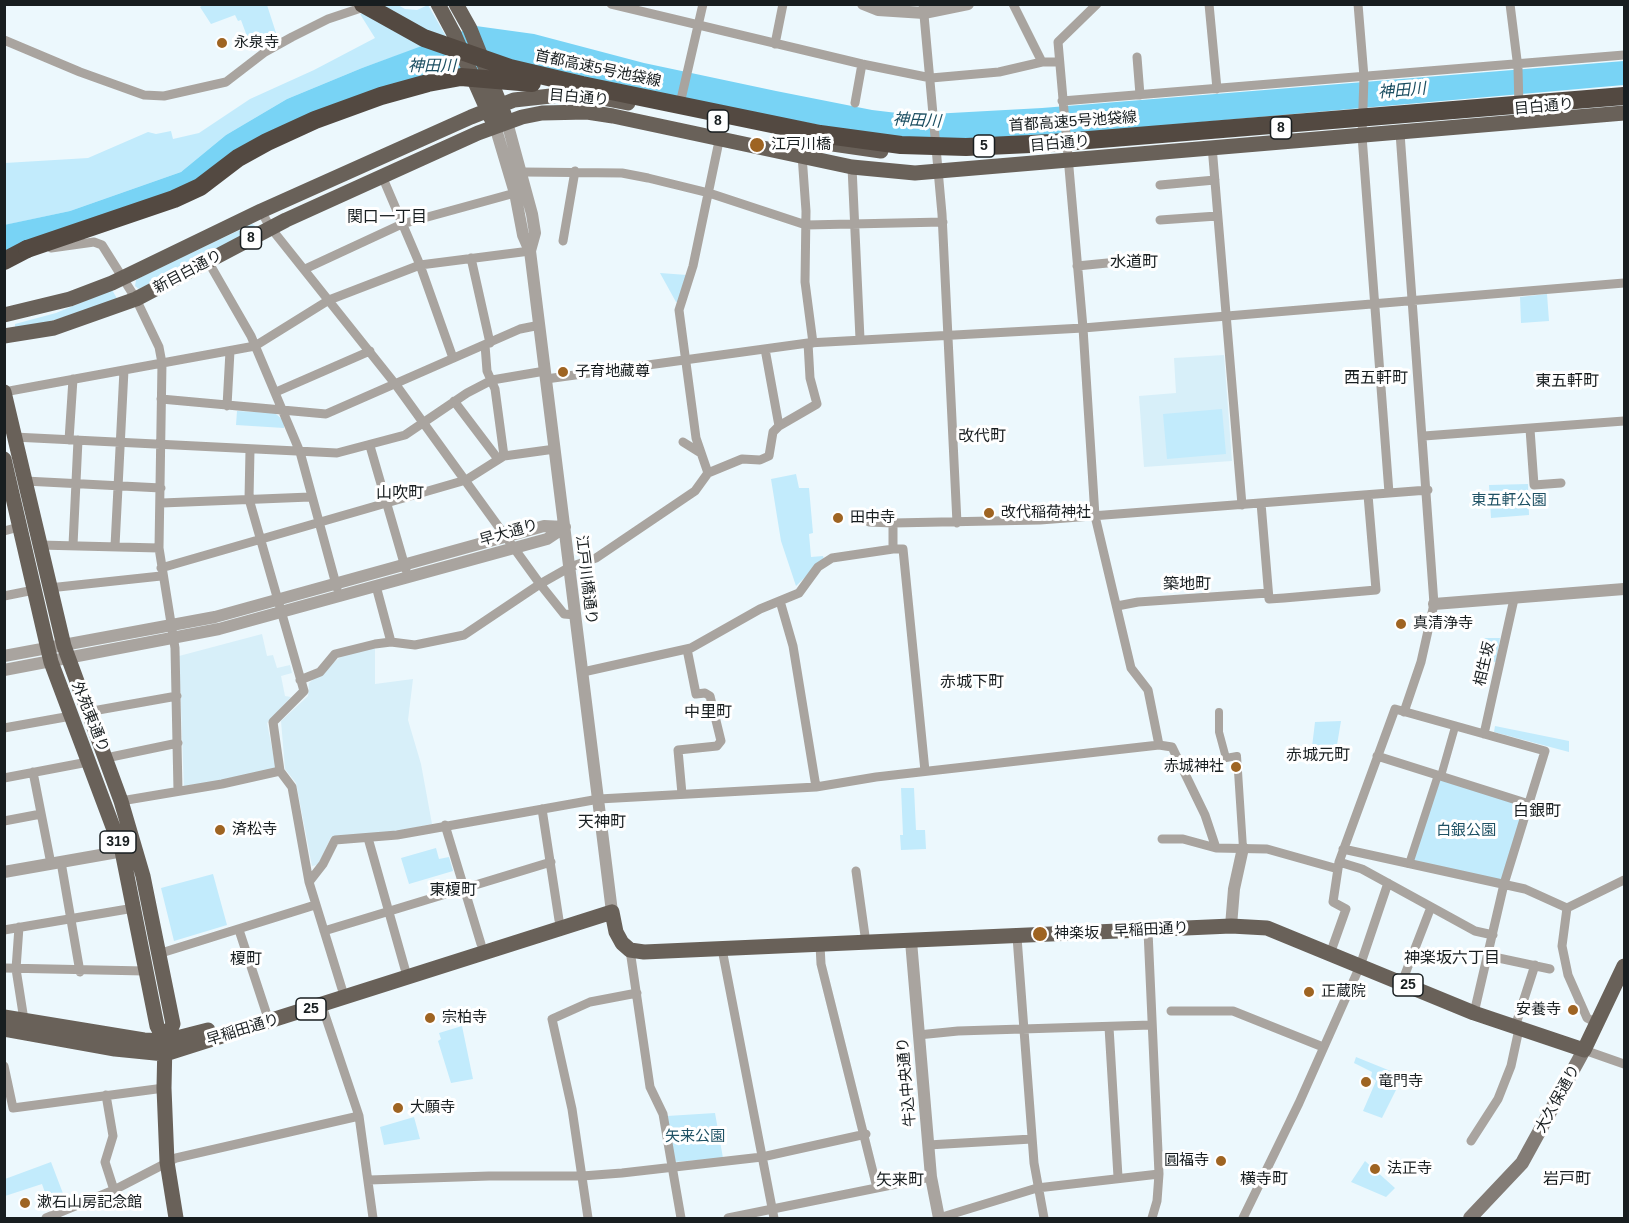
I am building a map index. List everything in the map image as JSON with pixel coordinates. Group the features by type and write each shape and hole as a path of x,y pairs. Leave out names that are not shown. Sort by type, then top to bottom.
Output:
{"highway":[{"name":"首都高速5号池袋線","path":"363,4 403,28 448,48 510,68 820,134 933,147 1052,143 1624,98"},
{"name":"首都高速5号池袋線","path":"384,4 428,28 514,57 818,122 902,134 966,136 1057,132 1624,84"},
{"path":"4,261 27,249 174,199 200,187 238,159 267,142 315,120 381,96 460,77 582,85"}],"main road":[{"path":"438,4 454,34 478,70 501,124"},
{"path":"457,5 470,29 478,70"},
{"name":"目白通り","path":"494,107 536,96 592,96 679,107 723,122 847,147 936,148 1212,147 1363,122 1400,133 1519,110 1624,113"},
{"name":"目白通り","path":"501,124 542,113 587,112 852,167 883,171 938,172 1065,146 1519,110 1624,98"},
{"name":"新目白通り","path":"4,315 70,299 122,279 261,211 494,107"},
{"name":"新目白通り","path":"4,336 54,328 136,299 209,262 270,227 501,124"},
{"name":"外苑東通り","path":"4,392 39,545 41,589 50,655 88,762 129,850 158,954 173,1024 165,1048 164,1088 167,1162 176,1218"},
{"name":"外苑東通り","path":"4,459 12,529 41,589 122,801 134,908 157,1026 165,1048"},
{"name":"早稲田通り","path":"4,1017 165,1048 266,1012 591,909 612,912"},
{"path":"612,912 619,938 630,950"},
{"name":"早稲田通り","path":"4,1029 115,1049 165,1048 322,1006 612,912"},
{"name":"早稲田通り","path":"630,950 722,949 1231,926 1273,929 1474,1013 1584,1050"},
{"name":"大久保通り","path":"1470,1218 1522,1164 1584,1050 1624,966"}],"street":[{"path":"4,40 80,72 144,95 164,96 226,82 265,52 328,19 372,4"},
{"path":"611,4 861,64 931,78 999,72 1042,62 1059,62"},
{"path":"679,107 686,70 704,4"},
{"path":"775,44 783,4"},
{"path":"863,4 878,10 923,9 968,4"},
{"path":"1013,4 1042,62"},
{"path":"1097,4 1058,42 1065,146 1083,328 1095,516 1131,668 1148,690 1159,745"},
{"path":"1209,4 1217,89"},
{"path":"1358,4 1364,79 1363,122 1374,303 1389,493"},
{"path":"1510,4 1518,66 1519,110"},
{"path":"923,9 943,222 957,523"},
{"path":"1062,103 1518,66 1624,55"},
{"path":"1137,57 1140,95"},
{"path":"855,103 861,64"},
{"path":"708,473 699,452 679,310 693,266 723,122"},
{"name":"江戸川橋通り","path":"501,124 523,172 535,233 530,251"},
{"name":"江戸川橋通り","path":"501,124 523,235 530,251 612,912"},
{"path":"1400,133 1428,490 1434,604 1421,662 1404,712"},
{"path":"1198,134 1208,140 1212,147 1242,505"},
{"path":"300,680 320,672 335,654 391,642 415,645 464,635 540,584 570,567 596,558 695,491 708,473 742,459 760,460 769,456 774,432 779,426 817,404 809,371 811,343 805,282 806,225 802,155"},
{"path":"852,167 860,339"},
{"path":"563,241 574,171"},
{"path":"523,172 621,173 709,193 806,225 943,222"},
{"path":"382,176 420,265 453,358"},
{"path":"1160,185 1215,180"},
{"path":"305,269 402,224 515,193"},
{"path":"261,211 270,227 396,385 540,584 564,614 576,615"},
{"path":"1160,220 1217,216"},
{"path":"4,271 19,258 42,249 94,242 102,245 136,299 159,347 162,363 162,503 159,548 172,633 177,696 178,791"},
{"path":"4,392 255,346 329,300 420,265 530,251"},
{"path":"471,258 488,344 487,371 492,380 501,457"},
{"path":"1077,266 1148,259"},
{"path":"209,262 255,346 300,452 310,497 337,590"},
{"path":"14,437 337,453 405,435 454,401 492,380 811,343 1083,328 1624,284"},
{"path":"161,399 326,414 526,327 540,325"},
{"path":"765,349 779,426"},
{"path":"227,406 230,351"},
{"path":"276,392 370,351"},
{"path":"115,546 124,370"},
{"path":"73,379 76,483 73,545"},
{"path":"454,401 501,457"},
{"path":"1424,436 1624,421"},
{"path":"1530,429 1534,485 1561,483"},
{"path":"683,442 699,452"},
{"path":"370,446 406,571"},
{"path":"4,596 161,572 261,539 466,480 501,457 555,449"},
{"path":"250,450 249,499 304,691 273,722 280,771 292,787 309,882 342,989"},
{"path":"24,481 161,488"},
{"path":"869,522 957,523 1095,516 1428,490"},
{"path":"1261,503 1269,598 1284,598 1376,590 1368,495"},
{"path":"162,503 310,497"},
{"path":"892,549 893,523"},
{"name":"早大通り","path":"337,590 376,586 406,571 544,526 565,527"},
{"name":"早大通り","path":"4,670 50,655 172,633 406,571 514,548 547,539 565,527"},
{"path":"39,545 159,548"},
{"path":"583,672 687,649 799,593 818,567 832,558 903,549 924,771"},
{"path":"376,586 391,642"},
{"path":"1434,604 1624,590"},
{"path":"1117,606 1138,602 1268,593"},
{"name":"相生坂","path":"1484,734 1514,599"},
{"path":"780,601 793,646 816,787"},
{"path":"682,794 678,750 717,746 721,741 710,696 705,693 696,694 687,649"},
{"name":"早大通り","path":"4,656 50,655"},
{"path":"87,712 177,696"},
{"path":"1330,954 1346,909 1333,902 1343,849 1395,709 1545,751 1504,884 1474,1013"},
{"path":"1219,712 1219,732 1226,758 1237,756 1243,848 1234,889 1231,926"},
{"path":"4,728 71,716"},
{"path":"1409,864 1455,727"},
{"path":"106,758 178,743"},
{"path":"309,882 323,864 335,840 368,838 599,799 816,787 924,771 1159,745 1172,747 1205,815 1216,848"},
{"path":"1377,756 1529,804"},
{"path":"4,778 88,762"},
{"path":"122,801 280,771"},
{"path":"33,772 41,814 70,917 80,972"},
{"path":"542,809 560,920"},
{"path":"4,821 41,814"},
{"path":"445,825 481,944"},
{"path":"368,838 405,969"},
{"path":"1162,839 1183,839 1216,848 1267,849 1312,863 1362,869 1475,931 1493,935"},
{"path":"1343,849 1531,890 1567,908"},
{"path":"4,872 129,850"},
{"path":"324,931 551,862"},
{"path":"856,871 867,943"},
{"path":"1567,908 1624,880"},
{"path":"1243,1218 1360,966 1388,884"},
{"path":"158,954 315,905"},
{"path":"1402,982 1431,907"},
{"path":"4,930 70,917 134,908"},
{"path":"1567,908 1562,946 1568,975 1587,1018 1597,1023"},
{"path":"19,927 16,969 24,1020"},
{"path":"239,930 266,1012"},
{"path":"1149,931 1151,1025 1159,1173 1157,1201 1152,1218"},
{"path":"1017,937 1022,1029 1032,1139 1037,1188 1044,1218"},
{"name":"牛込中央通り","path":"911,941 931,1177 939,1218"},
{"path":"820,945 821,964 866,1134 877,1188"},
{"path":"722,949 773,1214"},
{"path":"630,950 650,1087 663,1114 681,1218"},
{"path":"1489,956 1550,969"},
{"path":"1471,1141 1498,1099 1511,1066 1517,1028 1535,965"},
{"path":"4,968 80,972 145,971"},
{"path":"588,1218 572,1109 552,1019 590,1002 637,993"},
{"path":"322,1006 359,1116 373,1218"},
{"path":"1171,1011 1233,1011 1323,1047"},
{"path":"918,1035 1151,1025"},
{"path":"1110,1027 1118,1177"},
{"path":"1584,1050 1624,1064"},
{"path":"4,1066 12,1108 164,1088"},
{"path":"106,1095 113,1136 105,1162 114,1190"},
{"path":"46,1218 114,1190 167,1162 359,1116"},
{"path":"369,1180 582,1176 762,1157 866,1134"},
{"path":"928,1145 1032,1139"},
{"path":"939,1218 1037,1188 1159,1173"},
{"path":"728,1218 773,1214 931,1177"}],"shaded area":[{"path":"1224,355 1232,461 1144,467 1139,396 1176,393 1174,358"},
{"path":"262,634 267,656 273,655 277,668 290,665 292,673 281,676 285,696 291,697 267,723 276,768 184,788 179,656"},
{"path":"375,645 375,684 413,679 408,720 421,764 432,824 385,834 331,837 318,865 312,866 296,783 285,769 281,721 308,696 309,683 324,670 343,655"}],"green space":[{"path":"203,5 267,5 277,36 252,50 241,20 238,21 235,15 211,24 200,7"},
{"path":"384,5 398,5 405,9 417,10 428,5 447,38 362,68 287,99 226,135 181,172 70,211 5,225 5,163 88,158 148,132 156,134 171,131 173,139 199,133 250,99 314,70 375,38 360,14"},
{"path":"252,224 255,226 253,230 139,289 135,286 136,280 141,277"},
{"path":"660,273 687,275 681,302 676,302"},
{"path":"112,290 118,300 48,322 15,329 15,324 56,313"},
{"path":"1547,294 1549,321 1521,323 1520,297"},
{"path":"1222,409 1226,454 1167,459 1163,414"},
{"path":"237,411 275,413 284,421 284,428 236,425"},
{"path":"796,474 799,488 809,488 813,533 809,534 811,557 823,556 824,559 796,586 781,541 771,479"},
{"name":"東五軒公園","path":"1528,484 1529,515 1491,518 1489,485"},
{"path":"1482,638 1500,638 1496,662 1480,660"},
{"path":"1341,721 1337,745 1346,749 1343,758 1312,747 1315,722"},
{"path":"1495,726 1569,741 1569,752 1494,732"},
{"name":"白銀公園","path":"1440,780 1524,806 1501,881 1413,861"},
{"path":"901,788 914,788 916,830 925,830 926,849 901,850 900,835 903,835"},
{"path":"436,848 439,859 449,857 453,871 409,884 401,858"},
{"path":"213,874 227,925 174,941 161,888"},
{"path":"462,1026 473,1079 451,1083 438,1041 441,1039 439,1033"},
{"path":"1356,1057 1403,1076 1382,1118 1363,1111 1376,1081 1371,1077 1372,1072 1354,1063"},
{"name":"矢来公園","path":"715,1113 723,1158 674,1162 667,1116"},
{"path":"414,1117 420,1139 384,1145 380,1127"},
{"path":"1365,1161 1395,1188 1386,1197 1351,1182"},
{"path":"51,1162 67,1204 51,1210 42,1184 5,1196 5,1179"}],"water":[{"name":"神田川","path":"476,26 534,34 644,63 776,91 872,110 914,115 1042,108 1624,61 1624,85 1020,138 887,138 531,70 427,90 331,117 230,169 5,254 4,225 70,211 181,172 226,135 287,99 362,68"}],"place":[{"name":"永泉寺","path":"222,43"},
{"name":"江戸川橋","path":"757,145"},
{"name":"子育地藏尊","path":"563,372"},
{"name":"改代稲荷神社","path":"989,513"},
{"name":"田中寺","path":"838,518"},
{"name":"真清浄寺","path":"1401,624"},
{"name":"赤城神社","path":"1236,767"},
{"name":"済松寺","path":"220,830"},
{"name":"神楽坂","path":"1040,934"},
{"name":"正蔵院","path":"1309,992"},
{"name":"安養寺","path":"1573,1010"},
{"name":"宗柏寺","path":"430,1018"},
{"name":"竜門寺","path":"1366,1082"},
{"name":"大願寺","path":"398,1108"},
{"name":"圓福寺","path":"1221,1161"},
{"name":"法正寺","path":"1375,1169"},
{"name":"漱石山房記念館","path":"25,1203"}],"district":[{"name":"関口一丁目","path":"387,218"},
{"name":"水道町","path":"1134,263"},
{"name":"西五軒町","path":"1376,379"},
{"name":"東五軒町","path":"1567,382"},
{"name":"改代町","path":"982,437"},
{"name":"山吹町","path":"400,494"},
{"name":"築地町","path":"1187,585"},
{"name":"赤城下町","path":"972,683"},
{"name":"中里町","path":"708,713"},
{"name":"赤城元町","path":"1318,756"},
{"name":"白銀町","path":"1537,812"},
{"name":"天神町","path":"602,823"},
{"name":"東榎町","path":"453,891"},
{"name":"神楽坂六丁目","path":"1452,959"},
{"name":"榎町","path":"246,960"},
{"name":"横寺町","path":"1264,1180"},
{"name":"岩戸町","path":"1567,1180"},
{"name":"矢来町","path":"900,1181"}]}
